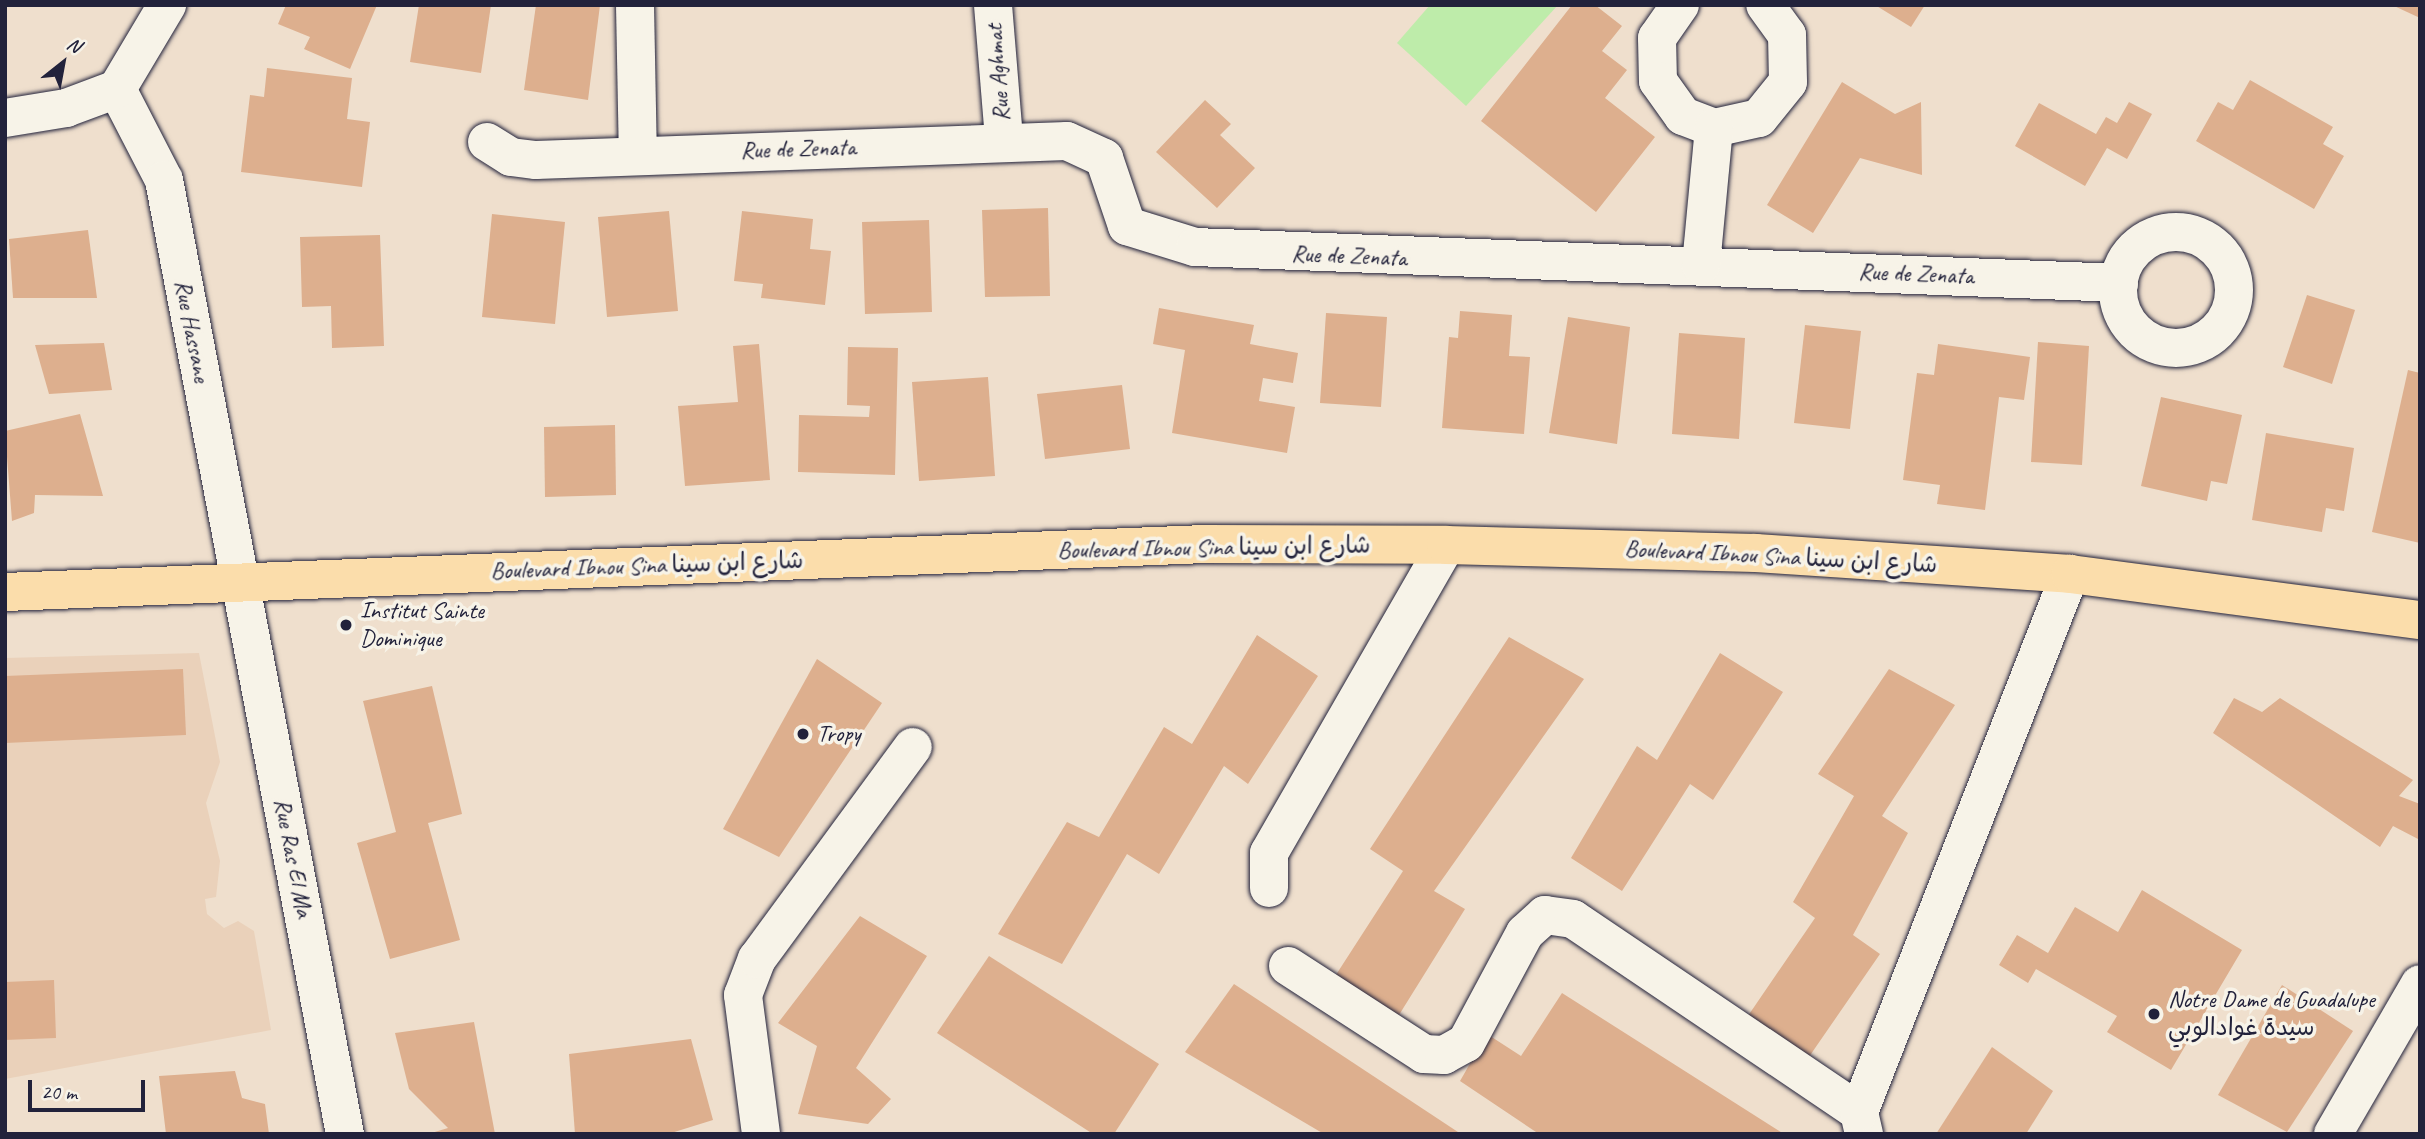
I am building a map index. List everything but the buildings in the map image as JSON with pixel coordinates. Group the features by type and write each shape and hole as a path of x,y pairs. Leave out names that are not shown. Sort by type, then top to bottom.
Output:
{"main road":[{"name":"Boulevard Ibnou Sina شارع ابن سينا","path":"5,592 1206,544 1446,545 1756,553 2070,574 2420,620"}],"street":[{"path":"5,118 66,108 117,89 167,5"},
{"path":"635,5 638,156"},
{"name":"Rue Aghmat","path":"993,5 1004,141"},
{"path":"1680,5 1657,38 1658,81 1683,116 1714,128 1759,118 1788,82 1787,35 1766,5"},
{"name":"Rue Hassane","path":"117,89 164,180 241,582"},
{"path":"1701,265 1714,128"},
{"name":"Rue de Zenata","path":"487,142 511,157 536,160 1004,141 1067,141 1090,149 1104,158 1115,180 1127,226 1195,247 2119,283"},
{"path":"1269,888 1269,853 1446,545"},
{"path":"1287,966 1424,1054 1444,1055 1465,1043 1525,933 1545,915 1573,919 1862,1123 2070,574"},
{"name":"Rue Ras El Ma","path":"241,582 345,1134"},
{"path":"761,1134 743,995 757,959 913,747"},
{"path":"2333,1134 2420,984"}],"shaded area":[{"path":"199,653 220,762 206,803 220,861 216,897 205,899 207,914 224,928 238,921 254,931 271,1030 5,1079 5,658"}],"green space":[{"path":"1430,5 1558,5 1466,106 1397,43"}],"place":[{"name":"Institut Sainte Dominique","path":"346,625"},
{"name":"Tropy","path":"803,734"},
{"name":"Notre Dame de Guadalupe سيدة غوادالوبي","path":"2154,1014"}]}
